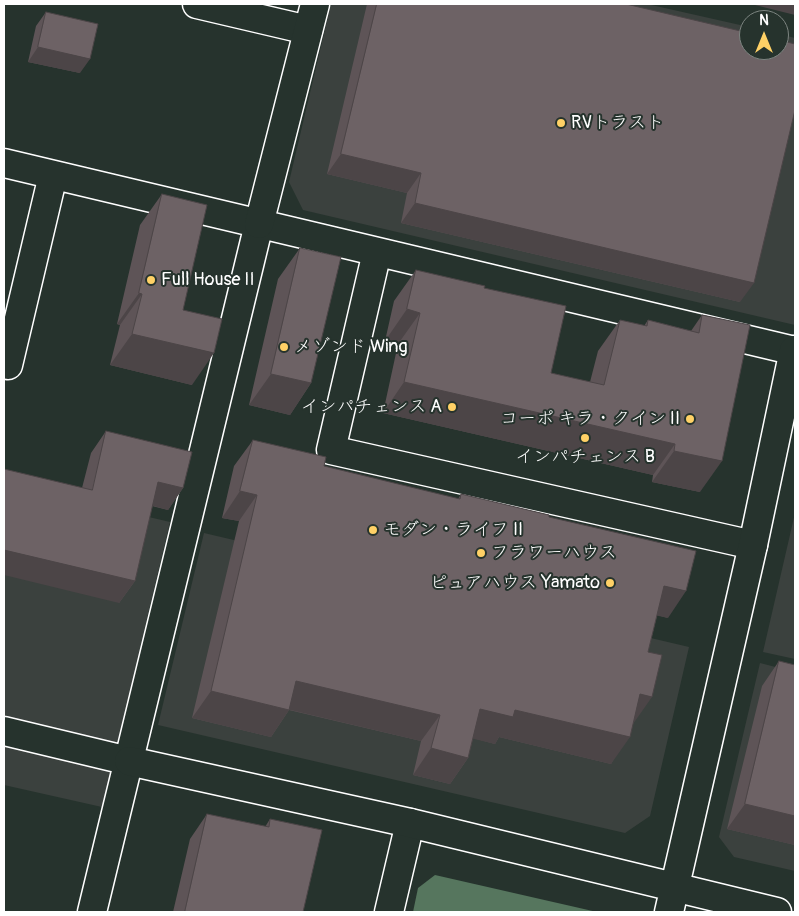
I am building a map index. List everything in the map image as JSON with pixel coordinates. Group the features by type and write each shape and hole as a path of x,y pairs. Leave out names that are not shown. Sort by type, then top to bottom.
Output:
{"street":[{"path":"198,4 308,30"},
{"path":"92,912 259,224 315,4"},
{"path":"4,163 794,351 753,545 672,900"},
{"path":"4,364 8,365 53,175"},
{"path":"377,252 330,450 753,545"},
{"path":"4,731 410,823 672,900 776,912"},
{"path":"388,912 410,823"}],"shaded area":[{"name":"RVトラスト","path":"331,4 647,4 739,25 739,60 789,60 789,36 795,38 795,325 303,210 289,182"},
{"path":"4,483 170,522 102,807 4,785"},
{"path":"795,513 795,659 763,652"},
{"path":"204,533 689,647 650,816 625,833 158,725"},
{"path":"760,663 795,672 795,871 734,857 719,837"}],"green space":[{"path":"435,875 597,912 413,912 418,888"}],"building":[{"name":"RVトラスト","path":"377,4 626,4 739,31 739,60 789,60 789,42 795,44 795,110 754,283 415,203 421,173 341,154"},
{"path":"46,12 98,24 90,59 38,47"},
{"path":"162,194 207,205 183,310 222,319 214,353 132,334 142,294 139,293"},
{"path":"300,248 341,257 311,383 271,374"},
{"path":"416,270 485,286 484,288 566,306 551,373 604,385 620,320 647,326 648,320 699,333 702,315 750,325 722,461 674,451 675,444 404,382 420,313 407,309"},
{"path":"106,431 192,452 183,488 158,482 135,581 4,550 4,469 92,490"},
{"path":"253,440 326,457 324,466 460,499 461,494 549,515 549,517 696,551 686,591 664,586 648,652 662,655 652,697 640,694 630,737 515,710 513,717 480,709 468,758 431,748 440,715 296,681 289,710 211,691 257,495 240,491"},
{"path":"779,661 795,665 795,816 745,804"},
{"path":"207,814 269,827 270,819 322,830 303,912 185,912"}],"place":[{"name":"RVトラスト","path":"561,123"},
{"name":"Full House II","path":"151,280"},
{"name":"メゾンド Wing","path":"284,347"},
{"name":"インパチェンス A","path":"452,407"},
{"name":"コーポ キラ・クイン II","path":"690,419"},
{"name":"インパチェンス B","path":"585,438"},
{"name":"モダン・ライフ II","path":"373,530"},
{"name":"フラワーハウス","path":"481,553"},
{"name":"ピュアハウス Yamato","path":"610,583"}]}
